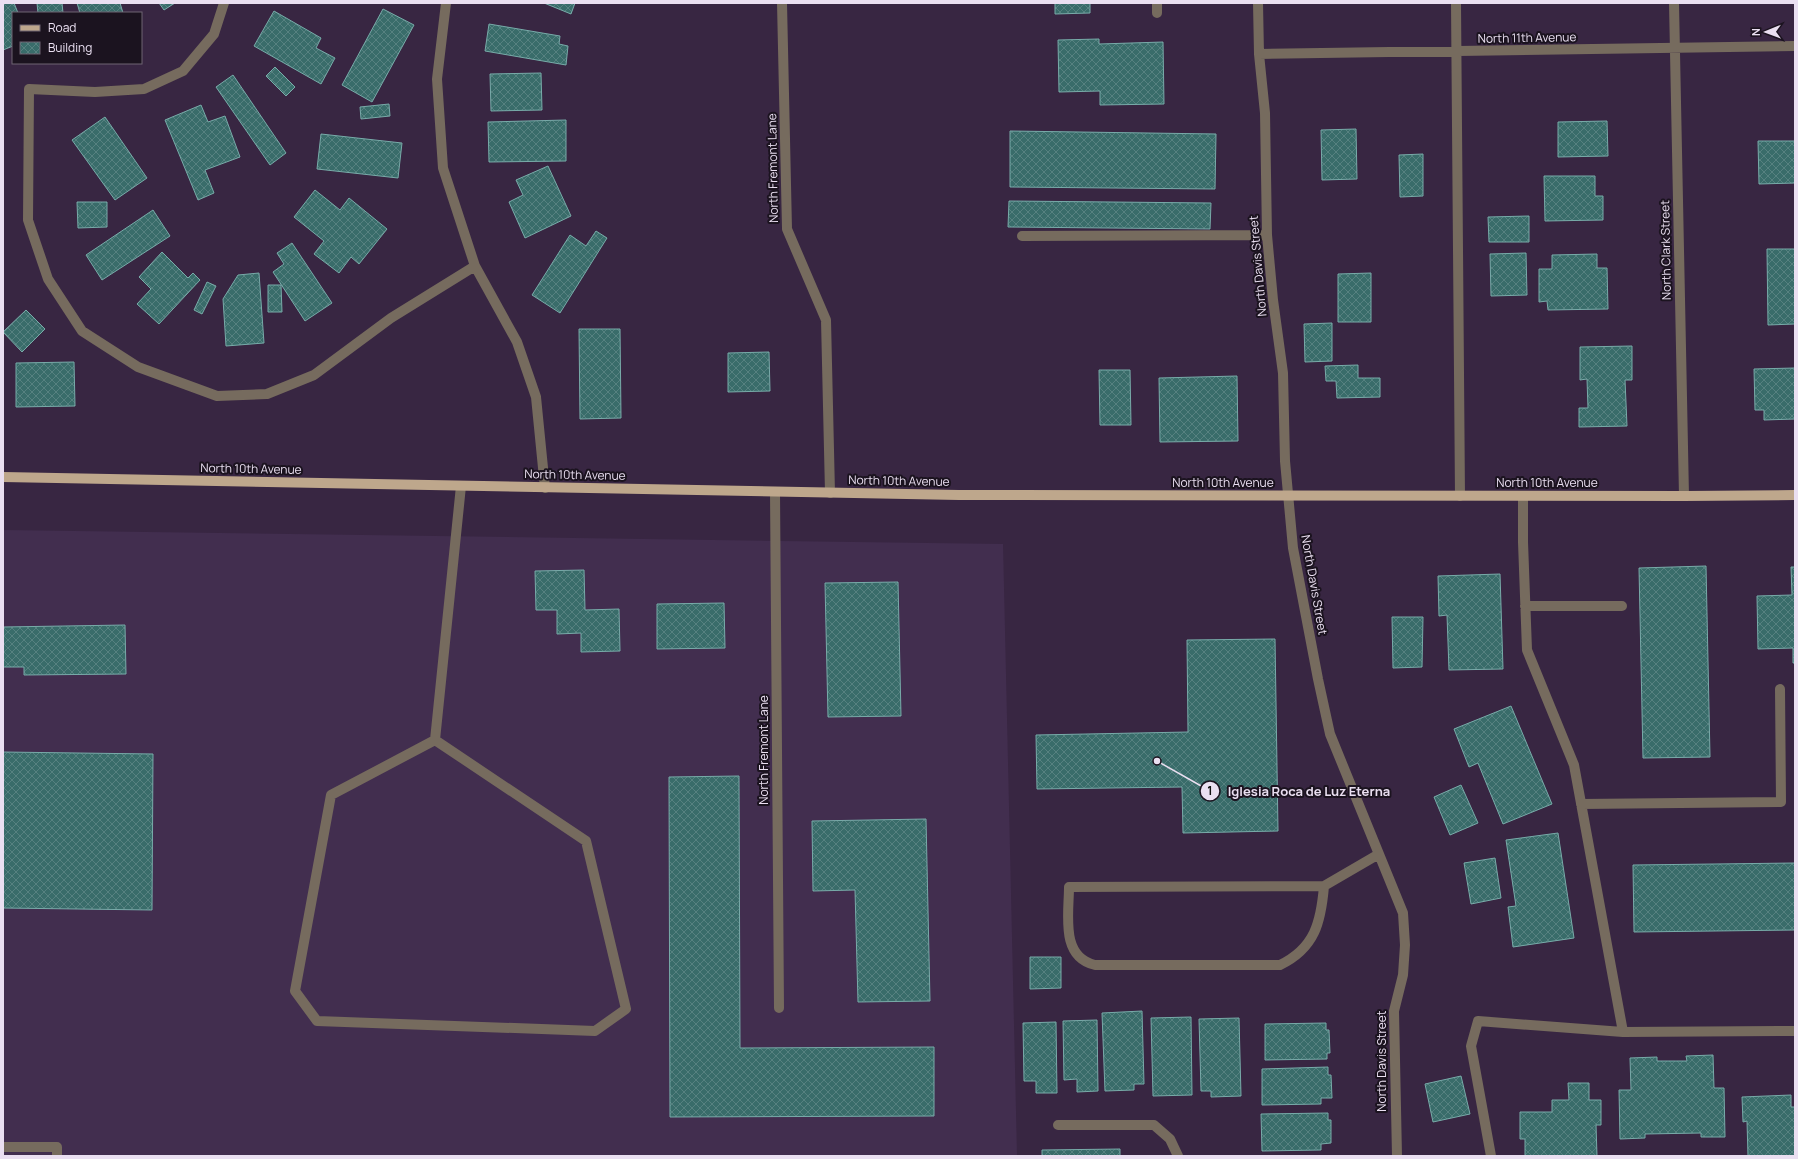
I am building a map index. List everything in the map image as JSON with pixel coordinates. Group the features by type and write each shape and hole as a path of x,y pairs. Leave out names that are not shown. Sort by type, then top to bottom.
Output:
{"main road":[{"name":"North 10th Avenue","path":"3,477 1046,496 1795,495"}],"street":[{"path":"224,3 214,34 183,71 144,89 95,92 29,89 28,220 48,279 82,331 138,367 217,396 267,394 314,375 391,318 475,266"},
{"path":"446,3 437,79 443,168 475,266 517,342 536,397 545,488"},
{"name":"North Fremont Lane","path":"782,3 787,229 826,320 830,493"},
{"name":"North Davis Street","path":"1258,3 1259,54 1265,113 1267,235 1273,300 1283,373 1288,496 1300,583 1330,734 1403,913 1405,945 1403,975 1394,1011 1396,1156"},
{"path":"1456,3 1460,496"},
{"name":"North Clark Street","path":"1674,3 1684,496"},
{"name":"North 11th Avenue","path":"1259,54 1795,46"},
{"path":"1022,236 1267,235"},
{"path":"435,740 460,486"},
{"name":"North Fremont Lane","path":"776,492 779,1008"},
{"path":"1523,496 1526,650 1574,765 1623,1032"},
{"path":"1525,606 1622,606"},
{"path":"1581,804 1781,802 1780,689"},
{"path":"435,740 586,841 626,1009 595,1031 317,1022 295,991 331,795 435,740"},
{"path":"1324,886 1322,912 1316,930 1306,947 1294,958 1280,965 1095,965 1086,963 1075,954 1068,938 1069,887 1324,886 1379,854"},
{"path":"1492,1156 1471,1046 1478,1021 1623,1032 1795,1032"},
{"path":"1058,1125 1154,1125 1170,1139 1178,1156"},
{"path":"3,1147 57,1147 57,1156"}],"shaded area":[{"path":"3,530 1003,544 1017,1156 3,1156"}],"building":[{"path":"3,3 14,3 18,12 12,12 12,46 3,50"},
{"path":"37,3 62,3 63,12 38,12"},
{"path":"77,3 120,3 123,12 80,12"},
{"path":"159,3 175,3 164,10"},
{"path":"544,3 575,3 571,14"},
{"path":"1055,3 1090,3 1090,13 1055,14"},
{"path":"383,9 414,25 372,102 342,85"},
{"path":"274,11 321,38 316,48 335,58 321,84 254,46"},
{"path":"489,24 560,36 559,44 568,46 566,65 485,51"},
{"path":"1099,39 1099,44 1163,42 1164,104 1100,105 1100,91 1059,92 1058,40"},
{"path":"275,67 295,87 286,96 266,76"},
{"path":"541,73 542,110 491,111 490,74"},
{"path":"233,75 286,153 270,165 216,87"},
{"path":"389,104 390,116 361,119 360,107"},
{"path":"201,105 208,122 225,116 240,157 205,170 214,193 198,200 165,120"},
{"path":"105,117 147,178 115,200 72,140"},
{"path":"566,120 566,161 489,162 488,122"},
{"path":"1607,121 1608,156 1558,157 1558,122"},
{"path":"1356,129 1357,179 1322,180 1321,130"},
{"path":"1010,131 1216,134 1215,189 1010,187"},
{"path":"321,134 402,143 398,178 317,169"},
{"path":"1758,141 1795,141 1795,183 1759,184"},
{"path":"1423,154 1423,196 1400,197 1399,155"},
{"path":"548,166 571,216 525,238 509,202 523,195 516,180"},
{"path":"1544,176 1595,176 1595,196 1603,196 1603,220 1545,221"},
{"path":"315,190 340,210 349,198 387,229 359,264 351,257 339,273 314,254 324,241 294,217"},
{"path":"1009,201 1211,203 1210,229 1008,227"},
{"path":"77,202 107,202 107,227 78,228"},
{"path":"153,210 170,236 102,280 86,255"},
{"path":"1529,216 1529,242 1489,242 1488,217"},
{"path":"596,231 607,238 560,313 532,295 570,235 586,246"},
{"path":"292,243 332,303 305,321 273,272 284,264 277,253"},
{"path":"1767,249 1795,249 1795,324 1768,325"},
{"path":"162,252 188,278 193,273 200,280 159,324 137,304 151,289 139,277"},
{"path":"1526,253 1527,295 1491,296 1490,254"},
{"path":"1597,254 1597,268 1607,268 1608,309 1548,310 1547,301 1539,302 1539,269 1552,269 1552,255"},
{"path":"259,273 264,343 226,346 223,299 238,275"},
{"path":"1371,273 1371,322 1338,322 1338,274"},
{"path":"207,282 216,286 202,314 194,310"},
{"path":"268,285 281,285 282,312 268,312"},
{"path":"26,310 45,329 22,352 3,332"},
{"path":"1332,323 1332,361 1305,362 1304,324"},
{"path":"579,329 620,329 621,418 580,419"},
{"path":"1632,346 1632,380 1625,380 1627,426 1579,427 1579,408 1588,408 1587,379 1580,380 1580,347"},
{"path":"769,352 770,391 728,392 728,353"},
{"path":"74,362 75,406 16,407 16,363"},
{"path":"1358,365 1358,378 1380,378 1380,397 1337,398 1336,381 1326,381 1325,366"},
{"path":"1795,368 1795,419 1764,420 1764,410 1755,410 1754,369"},
{"path":"1099,370 1130,370 1131,425 1100,425"},
{"path":"1237,376 1238,441 1160,442 1159,378"},
{"path":"1706,566 1710,757 1643,758 1639,568"},
{"path":"1791,567 1795,567 1795,663 1793,663 1793,648 1758,649 1757,596 1792,595"},
{"path":"584,570 585,610 619,609 620,651 581,652 581,633 557,634 557,610 536,610 535,571"},
{"path":"1500,574 1503,669 1449,670 1447,615 1439,616 1438,576"},
{"path":"898,582 901,716 828,717 825,583"},
{"path":"724,603 725,648 657,649 657,604"},
{"path":"1392,617 1423,617 1422,667 1393,668"},
{"path":"125,625 126,674 24,675 24,667 3,667 3,627"},
{"path":"1275,639 1278,831 1183,833 1182,787 1037,789 1036,735 1188,732 1187,640"},
{"path":"1511,706 1552,804 1503,824 1478,763 1469,767 1454,729"},
{"path":"3,752 153,754 152,910 3,908"},
{"path":"739,776 740,1048 934,1047 934,1116 670,1117 669,777"},
{"path":"1461,785 1478,823 1450,835 1434,797"},
{"path":"926,819 930,1001 858,1002 855,890 813,891 812,821"},
{"path":"1558,833 1574,938 1513,947 1508,907 1516,906 1506,840"},
{"path":"1495,858 1501,898 1471,904 1464,863"},
{"path":"1795,863 1795,930 1634,932 1633,865"},
{"path":"1030,957 1061,957 1061,988 1030,989"},
{"path":"1142,1011 1144,1084 1134,1084 1134,1090 1105,1091 1102,1013"},
{"path":"1191,1017 1192,1095 1153,1096 1151,1018"},
{"path":"1239,1018 1241,1096 1211,1097 1211,1091 1201,1091 1199,1019"},
{"path":"1097,1020 1098,1091 1077,1092 1077,1079 1064,1080 1063,1021"},
{"path":"1056,1022 1057,1093 1036,1093 1036,1081 1024,1081 1023,1023"},
{"path":"1326,1023 1326,1030 1329,1030 1330,1053 1327,1053 1327,1059 1265,1060 1265,1024"},
{"path":"1713,1055 1714,1088 1724,1088 1725,1137 1701,1137 1701,1133 1645,1134 1645,1138 1620,1139 1619,1090 1631,1090 1630,1058 1657,1057 1657,1061 1687,1061 1686,1056"},
{"path":"1328,1067 1328,1075 1331,1075 1332,1098 1321,1098 1321,1104 1262,1105 1262,1069"},
{"path":"1461,1076 1470,1114 1433,1122 1425,1084"},
{"path":"1568,1083 1589,1083 1589,1100 1601,1100 1601,1125 1596,1125 1597,1156 1525,1156 1525,1139 1520,1139 1520,1112 1552,1112 1552,1100 1569,1100"},
{"path":"1791,1095 1791,1107 1795,1107 1795,1156 1748,1156 1747,1121 1743,1122 1742,1097"},
{"path":"1328,1113 1328,1120 1331,1120 1331,1143 1321,1144 1321,1150 1262,1151 1261,1114"},
{"path":"1120,1149 1120,1156 1042,1156 1042,1150"}],"place":[{"name":"Iglesia Roca de Luz Eterna","path":"1157,761"}]}
